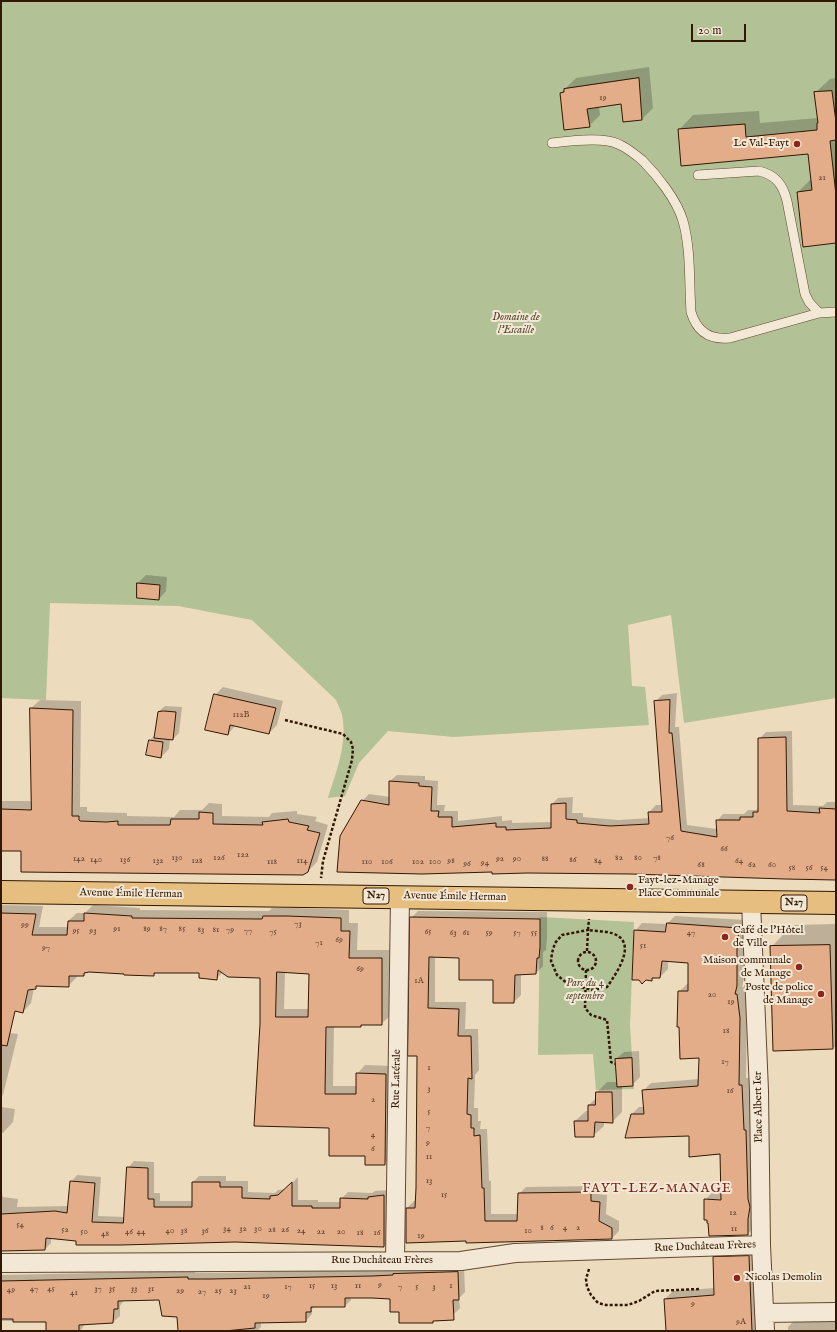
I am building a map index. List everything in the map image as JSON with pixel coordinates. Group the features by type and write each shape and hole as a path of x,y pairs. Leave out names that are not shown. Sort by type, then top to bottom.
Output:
{"main road":[{"name":"Avenue Émile Herman","path":"1,892 836,903"}],"street":[{"name":"Rue Latérale","path":"395,1261 400,897"},
{"name":"Place Albert Ier","path":"752,902 759,1091 765,1331"},
{"name":"Rue Duchâteau Frères","path":"1,1263 461,1261 515,1253 762,1245"},
{"path":"764,1313 836,1312"}],"lane":[{"path":"552,143 586,140 609,141 630,150 650,168 660,180 676,205 682,220 687,241 691,312 694,321 704,333 720,339 730,338 819,313 836,312"},
{"path":"698,175 759,171 768,173 778,180 784,189 787,201 805,294 809,302 819,313"}],"path":[{"path":"285,720 343,734 351,742 353,749 352,760 323,861 321,896"},
{"path":"587,951 589,899"},
{"path":"588,930 615,934 622,939 626,947 618,970 607,987 593,990 568,984 557,975 551,961 555,943 562,935 588,930"},
{"path":"587,951 595,955 597,960 593,968 586,970 579,966 578,959 581,954 587,951"},
{"path":"586,970 584,987 585,1008 591,1015 607,1020 611,1062 615,1064"},
{"path":"598,1250 587,1273 586,1279 588,1287 598,1303 606,1305 628,1305 655,1292 699,1289"}],"green space":[{"name":"Domaine de l'Escaille","path":"1,1 836,1 836,698 684,723 671,615 628,625 632,686 645,687 649,725 454,737 388,731 359,763 345,796 328,798 338,768 342,747 343,726 340,709 336,700 252,620 178,606 50,603 46,700 1,698"},
{"name":"Parc du 4 septembre","path":"540,917 634,922 630,1026 634,1089 596,1090 593,1054 538,1055"}],"building":[{"path":"639,78 642,120 623,122 621,104 587,109 590,127 564,130 560,93 564,92 564,89"},
{"path":"832,91 836,122 836,140 830,141 836,195 836,243 803,247 797,192 812,190 808,154 681,166 678,129 745,124 746,137 817,130 818,123 814,92"},
{"path":"137,583 160,585 159,600 137,598"},
{"path":"214,694 276,708 269,734 230,725 228,735 205,730"},
{"path":"670,700 669,733 672,733 681,831 717,837 716,820 740,820 740,817 753,817 753,812 758,812 758,738 786,737 787,811 820,813 819,808 836,809 836,880 631,874 492,874 492,872 422,874 337,872 340,836 361,800 389,805 389,781 419,783 419,786 432,787 431,811 439,811 438,817 452,817 452,827 496,823 496,827 506,827 506,830 551,828 551,804 566,803 566,819 577,820 577,823 610,826 649,824 648,812 662,812 654,701"},
{"path":"30,708 73,710 72,816 79,816 80,821 118,821 118,825 170,825 171,819 199,819 199,812 213,813 213,824 263,825 262,822 288,819 289,822 309,826 307,830 320,833 308,872 303,875 21,872 21,851 1,851 1,809 31,810"},
{"path":"158,712 176,712 173,740 154,738"},
{"path":"149,740 163,742 161,758 146,755"},
{"path":"1,913 36,914 32,935 67,935 68,921 84,921 84,913 132,916 132,918 262,919 263,916 287,916 341,918 341,931 350,931 349,958 382,958 382,1025 361,1025 361,1027 326,1027 325,1094 356,1094 356,1073 386,1074 385,1165 365,1165 365,1156 329,1156 329,1128 254,1126 260,1024 260,978 228,977 218,970 217,980 199,978 199,973 154,973 154,976 89,972 84,973 84,976 69,976 69,987 36,986 36,989 28,990 23,1013 15,1011 7,1046 1,1045","holes":["277,972 309,974 308,1017 276,1017"]},
{"path":"410,917 540,919 540,947 539,958 537,958 536,974 515,975 514,1003 493,1003 493,980 459,980 459,958 429,957 428,1008 459,1009 458,1036 471,1036 472,1079 468,1078 467,1114 471,1115 471,1128 474,1128 474,1136 480,1135 485,1221 517,1221 518,1193 591,1192 591,1201 600,1202 599,1221 612,1228 612,1239 406,1243 406,1208 415,1208 416,1188 417,1056 408,1056"},
{"path":"667,923 739,928 737,950 737,986 735,994 737,994 740,1018 739,1085 742,1085 744,1130 746,1130 748,1199 750,1207 748,1235 709,1236 708,1223 707,1220 704,1220 704,1199 721,1200 720,1154 689,1157 689,1136 625,1138 631,1114 644,1114 642,1090 698,1086 699,1058 680,1059 679,1027 677,1027 678,991 688,991 688,963 662,961 660,978 652,978 652,981 646,980 642,984 639,980 632,980 634,930 665,932"},
{"path":"830,945 833,1049 773,1051 770,946"},
{"path":"632,1058 633,1086 617,1087 615,1059"},
{"path":"596,1092 612,1092 613,1123 595,1122 594,1137 575,1137 574,1121 588,1121 588,1105 595,1105"},
{"path":"127,1167 148,1168 148,1199 154,1199 154,1207 192,1207 192,1182 220,1182 220,1187 242,1187 242,1198 270,1199 270,1196 278,1195 292,1182 292,1206 312,1206 312,1208 340,1208 340,1198 368,1199 368,1197 384,1195 384,1247 235,1242 76,1245 76,1241 46,1238 45,1250 1,1251 1,1214 55,1211 67,1213 70,1181 95,1183 92,1222 123,1223"},
{"path":"749,1256 752,1331 666,1331 664,1299 714,1295 713,1257"},
{"path":"458,1272 459,1300 453,1300 454,1320 433,1321 433,1323 399,1323 399,1312 390,1312 390,1299 372,1298 345,1298 345,1307 311,1307 311,1312 306,1312 306,1322 255,1323 255,1328 225,1331 178,1331 177,1317 162,1316 159,1300 118,1301 118,1309 114,1309 113,1323 79,1325 79,1331 46,1331 46,1322 13,1322 13,1319 1,1319 1,1281 188,1277 188,1279 210,1279 372,1276"}],"place":[{"name":"Le Val-Fayt","path":"797,144"},
{"name":"Fayt-lez-Manage Place Communale","path":"630,887"},
{"name":"Café de l'Hôtel de Ville","path":"725,937"},
{"name":"Maison communale de Manage","path":"799,967"},
{"name":"Poste de police de Manage","path":"821,994"},
{"name":"Nicolas Demolin","path":"737,1278"}],"district":[{"name":"FAYT-LEZ-MANAGE","path":"657,1189"}]}
